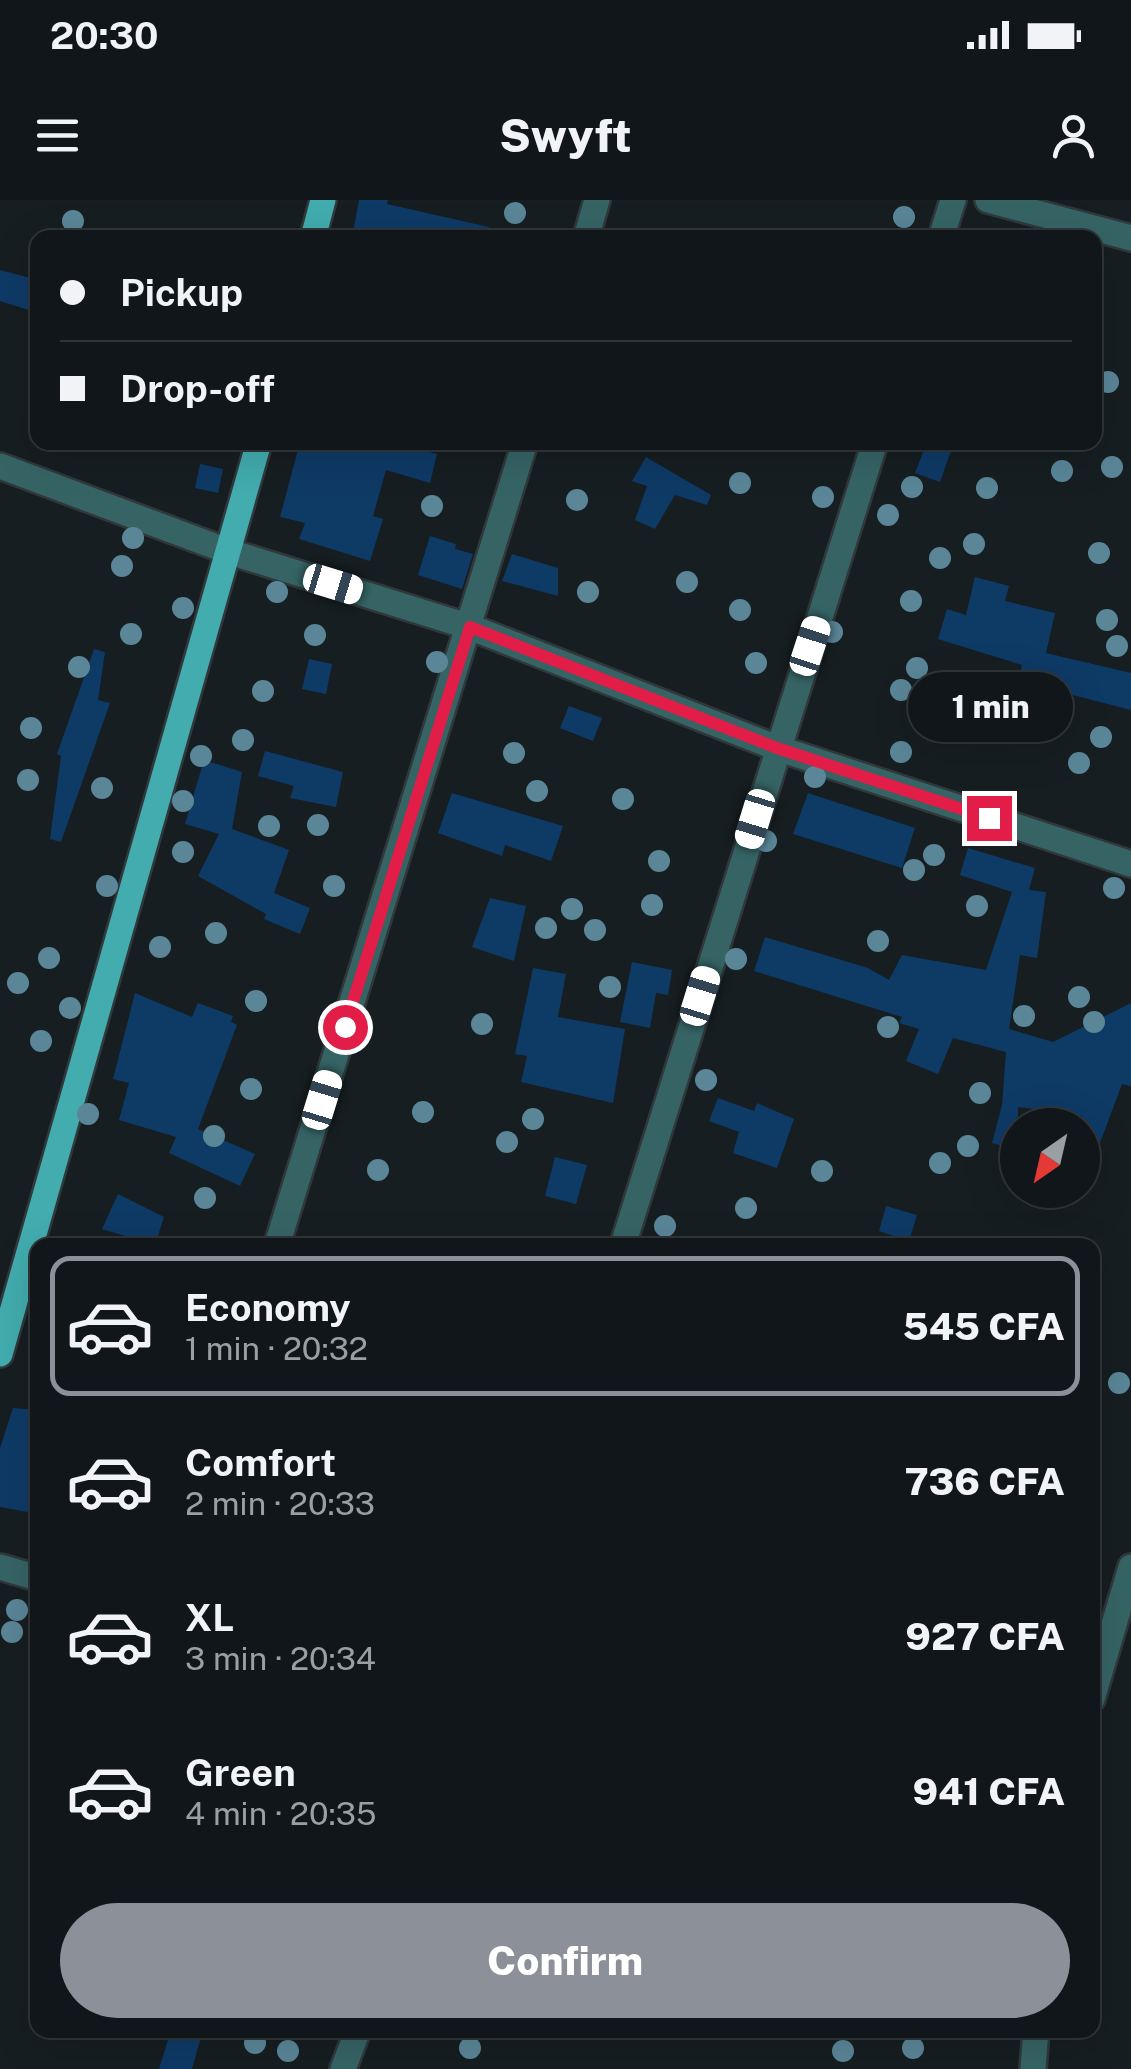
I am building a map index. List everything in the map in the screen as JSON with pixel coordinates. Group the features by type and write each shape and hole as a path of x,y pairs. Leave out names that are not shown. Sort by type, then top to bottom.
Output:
{"main road":[{"path":"316,230 323,200"},
{"path":"33,1238 257,450"},
{"path":"0,1354 30,1249"}],"street":[{"path":"588,230 597,200"},
{"path":"944,230 953,200"},
{"path":"988,200 1101,230"},
{"path":"1102,230 1131,238"},
{"path":"279,1238 522,450"},
{"path":"625,1238 872,450"},
{"path":"0,466 230,552 470,627 777,748 1131,864"},
{"path":"0,1567 30,1576"},
{"path":"1100,1678 1125,1611 1131,1568"},
{"path":"343,2069 355,2038"},
{"path":"1033,2069 1035,2038"}],"building":[{"path":"359,200 388,200 387,204 489,227 489,230 353,230"},
{"path":"0,270 30,278 30,310 0,301"},
{"path":"298,450 421,450 437,454 430,483 386,470 373,516 383,519 370,561 299,539 305,523 280,517"},
{"path":"924,450 951,450 940,482 915,473"},
{"path":"646,457 711,495 707,505 675,495 655,529 635,520 647,486 632,481"},
{"path":"200,464 223,469 218,493 195,488"},
{"path":"430,536 473,554 462,589 418,575"},
{"path":"512,554 558,568 558,596 502,581"},
{"path":"975,577 1009,586 1005,601 1055,613 1046,653 1131,673 1131,710 1065,693 1060,707 1015,697 1022,665 938,639 947,609 966,615"},
{"path":"94,649 105,652 98,700 110,703 61,842 50,839 61,756 57,754"},
{"path":"309,659 332,664 326,694 302,689"},
{"path":"569,706 602,718 593,741 560,728"},
{"path":"265,751 343,772 336,807 290,798 294,786 258,776"},
{"path":"204,760 242,772 232,829 289,850 274,893 310,908 300,934 264,919 266,914 198,876 219,834 185,824"},
{"path":"452,793 563,826 551,861 505,845 502,856 438,833"},
{"path":"808,793 915,828 902,868 793,834"},
{"path":"968,848 1035,868 1029,890 1046,892 1037,958 1020,955 1009,1029 1053,1042 1131,1003 1131,1086 1122,1084 1100,1143 1100,1108 1001,1108 1006,1052 953,1038 938,1074 906,1061 919,1029 899,1023 902,1017 754,971 765,937 868,968 889,980 902,955 986,970 1012,892 960,875"},
{"path":"490,898 526,906 514,961 472,947"},
{"path":"632,962 672,970 668,995 656,993 650,1028 620,1022"},
{"path":"533,968 566,974 558,1017 625,1029 613,1103 521,1082 527,1056 515,1054"},
{"path":"135,993 192,1017 198,1003 233,1016 231,1022 237,1025 198,1129 255,1154 240,1186 169,1153 176,1137 119,1120 129,1083 113,1079"},
{"path":"718,1098 754,1111 757,1103 794,1119 777,1168 733,1153 739,1132 709,1121"},
{"path":"1000,1113 1000,1145 992,1143"},
{"path":"555,1157 587,1165 576,1204 545,1196"},
{"path":"118,1194 164,1217 157,1238 132,1238 102,1229"},
{"path":"886,1206 917,1215 910,1238 879,1231"},
{"path":"13,1408 30,1409 30,1513 0,1507 0,1448"},
{"path":"169,2038 201,2038 192,2069 159,2069"}],"route":[{"path":"345,1027 470,627 777,748 989,818"}]}
